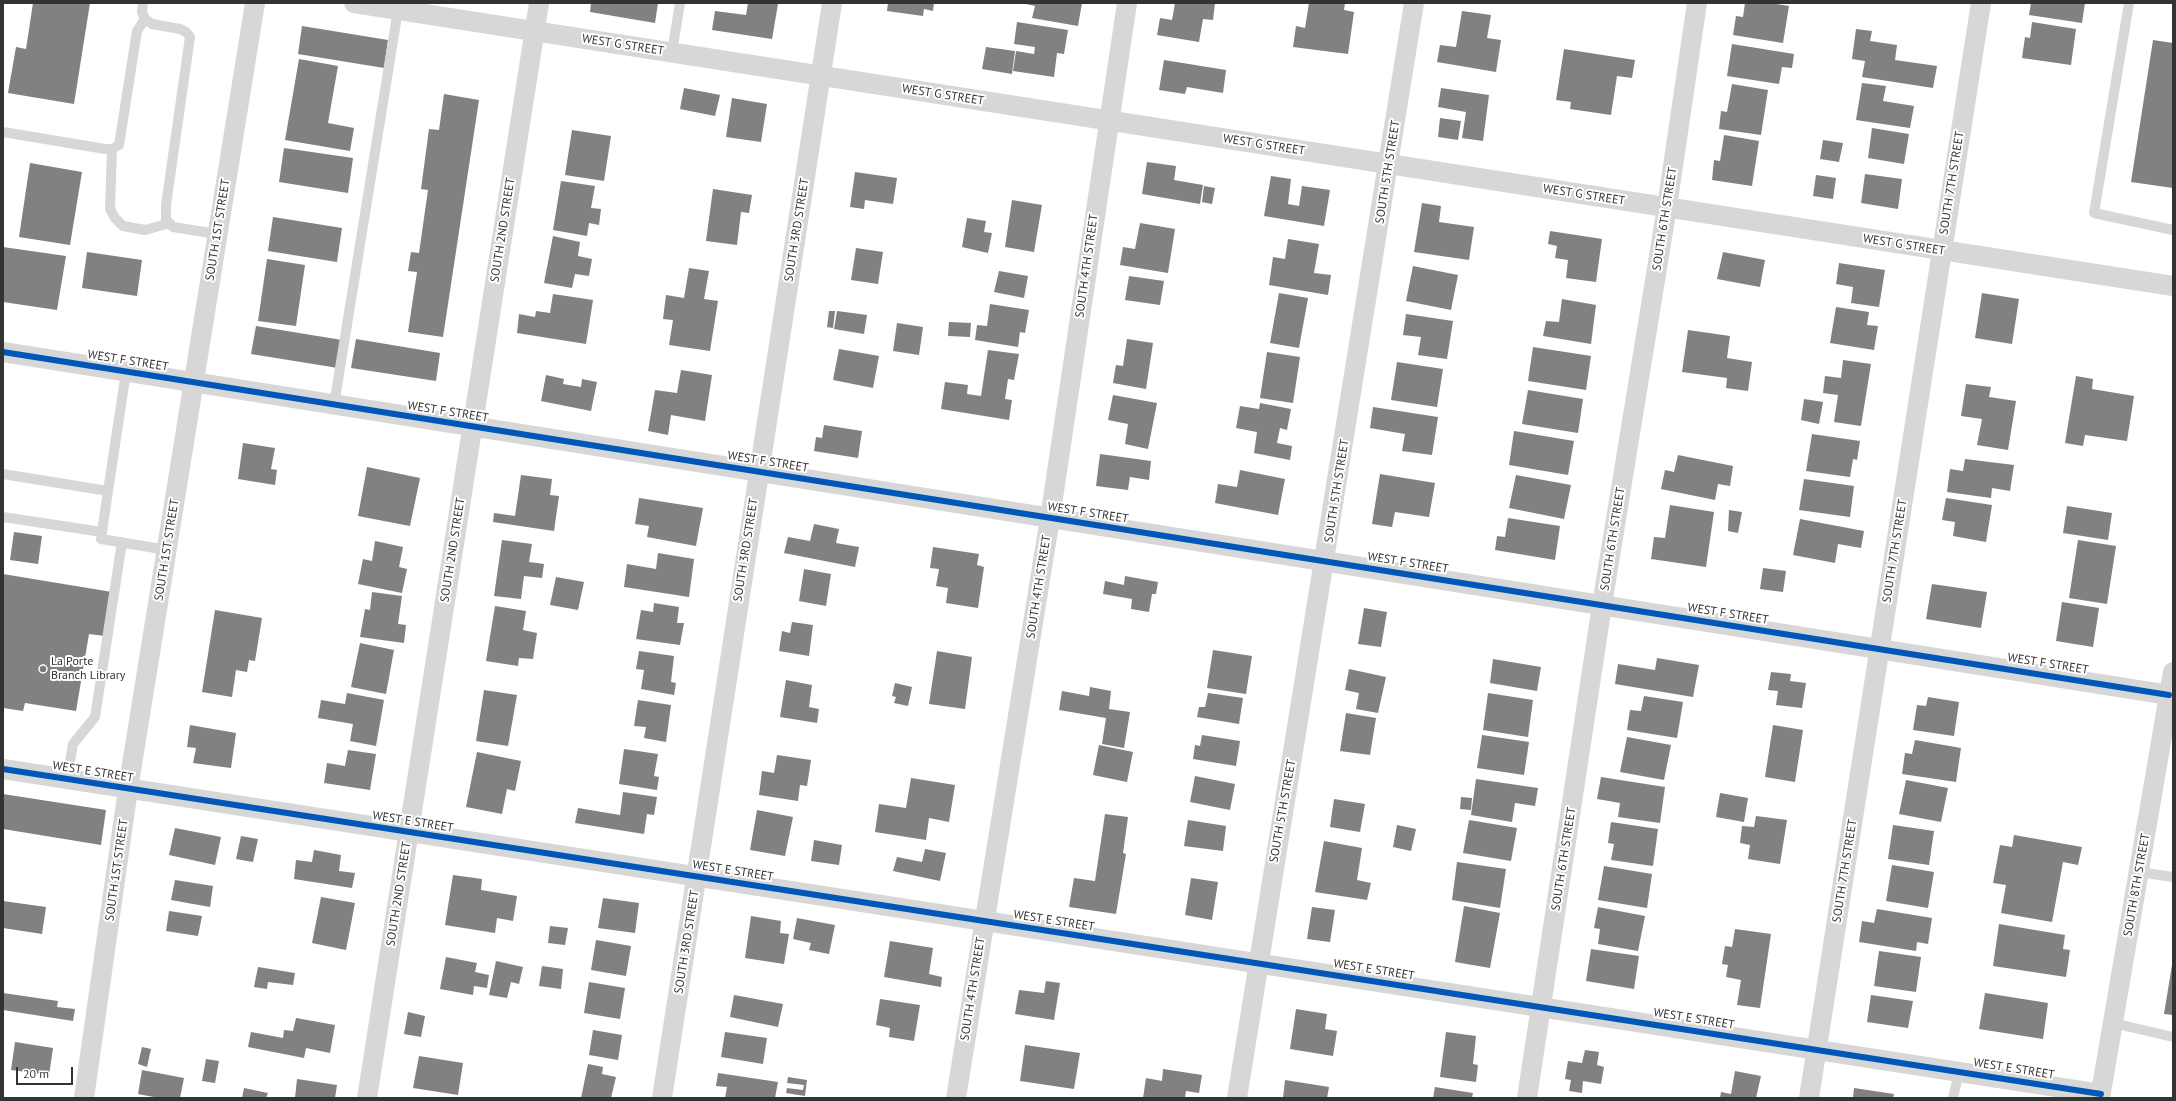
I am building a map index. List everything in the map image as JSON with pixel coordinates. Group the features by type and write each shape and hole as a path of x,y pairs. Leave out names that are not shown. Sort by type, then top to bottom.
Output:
{"street":[{"name":"SOUTH 1ST STREET","path":"84,1098 128,789 255,3"},
{"name":"WEST G STREET","path":"354,3 2173,286"},
{"name":"SOUTH 2ND STREET","path":"367,1098 539,3"},
{"name":"SOUTH 3RD STREET","path":"662,1098 832,3"},
{"name":"SOUTH 4TH STREET","path":"956,1098 1050,518 1127,3"},
{"name":"SOUTH 5TH STREET","path":"1237,1098 1414,3"},
{"name":"SOUTH 6TH STREET","path":"1527,1098 1602,605 1667,208 1698,3"},
{"name":"SOUTH 7TH STREET","path":"1809,1098 1981,3"},
{"name":"WEST F STREET","path":"3,352 2169,695"},
{"name":"SOUTH 8TH STREET","path":"2100,1096 2173,672"},
{"name":"WEST E STREET","path":"3,769 984,922 1816,1049 2100,1096"}],"lane":[{"path":"143,3 142,12 145,19 152,24 180,29 186,32 190,37 166,205 166,220 173,227 217,234"},
{"path":"672,52 680,3"},
{"path":"2129,3 2094,213 2173,230"},
{"path":"334,405 398,10"},
{"path":"3,132 112,149 119,145 137,31 145,19"},
{"path":"112,149 110,209 115,218 123,226 145,230 170,224"},
{"path":"126,372 101,539 166,550"},
{"path":"3,474 108,491"},
{"path":"3,517 102,532"},
{"path":"67,779 73,744 95,717 122,542"},
{"path":"2139,872 2173,877"},
{"path":"2113,1023 2173,1036"},
{"path":"1953,1098 1959,1072"}],"building":[{"path":"33,3 90,3 74,104 8,93 16,47 26,49"},
{"path":"591,3 658,3 655,23 590,12"},
{"path":"748,3 778,4 772,39 712,30 715,11 746,15"},
{"path":"888,3 934,3 933,11 924,9 923,16 887,11"},
{"path":"1021,3 1082,3 1078,26 1032,18 1035,6"},
{"path":"1175,3 1215,3 1213,20 1203,19 1199,42 1157,35 1160,18 1172,20"},
{"path":"1309,3 1345,3 1344,10 1354,12 1348,54 1293,47 1296,26 1305,28"},
{"path":"1745,3 1770,3 1789,6 1783,43 1733,35 1736,16 1743,17"},
{"path":"2031,3 2085,3 2082,23 2029,15"},
{"path":"1462,11 1491,15 1487,38 1501,40 1496,72 1437,62 1440,45 1456,47"},
{"path":"1017,22 1068,30 1064,54 1057,53 1054,77 1013,71 1016,51 1034,54 1035,47 1014,44"},
{"path":"2032,22 2076,29 2071,65 2022,58 2025,37 2030,38"},
{"path":"302,26 388,40 384,68 298,54"},
{"path":"1856,29 1872,31 1870,41 1897,45 1895,60 1937,66 1933,88 1862,77 1865,61 1852,59"},
{"path":"2153,40 2173,43 2173,188 2131,182"},
{"path":"1732,44 1794,54 1792,68 1782,67 1779,84 1727,76"},
{"path":"986,47 1015,51 1012,74 982,69"},
{"path":"1564,49 1635,60 1632,78 1617,76 1611,115 1570,109 1571,102 1556,100"},
{"path":"299,59 338,66 328,123 354,128 350,151 285,140"},
{"path":"1164,60 1226,70 1223,93 1187,87 1185,94 1159,90"},
{"path":"1862,83 1886,86 1883,101 1914,106 1910,128 1856,120"},
{"path":"1732,84 1768,90 1761,135 1719,129 1721,111 1727,112"},
{"path":"684,88 720,95 715,116 680,109"},
{"path":"1441,88 1489,95 1483,141 1462,138 1466,112 1438,107"},
{"path":"444,94 479,100 443,337 408,332 417,272 408,271 411,252 419,253 428,190 421,189 429,129 439,130"},
{"path":"732,98 767,104 761,142 726,137"},
{"path":"1440,118 1461,121 1458,140 1438,137"},
{"path":"1872,128 1909,134 1904,164 1868,158"},
{"path":"572,130 611,136 604,181 565,175"},
{"path":"1724,135 1759,141 1752,186 1712,180 1714,160 1720,161"},
{"path":"1823,140 1843,143 1839,162 1820,159"},
{"path":"284,148 353,158 348,193 279,182"},
{"path":"1147,162 1176,166 1174,180 1203,185 1200,204 1142,194"},
{"path":"30,163 82,172 70,245 19,237"},
{"path":"855,172 897,178 893,204 865,200 864,209 850,207"},
{"path":"1865,174 1902,179 1898,209 1861,203"},
{"path":"1816,175 1836,178 1833,199 1813,196"},
{"path":"1271,176 1291,179 1288,204 1299,206 1302,186 1330,190 1324,226 1264,216"},
{"path":"561,181 595,186 591,208 601,209 599,225 589,223 587,236 553,230"},
{"path":"1204,186 1215,188 1212,204 1202,202"},
{"path":"713,189 752,195 749,213 741,212 737,245 706,241"},
{"path":"1012,200 1042,205 1034,252 1005,247"},
{"path":"1422,203 1441,206 1439,222 1474,227 1469,260 1414,252"},
{"path":"273,217 342,228 337,262 268,251"},
{"path":"967,218 986,221 984,232 992,233 988,253 962,247"},
{"path":"1140,223 1175,229 1168,273 1120,265 1123,247 1135,249"},
{"path":"1550,231 1602,239 1596,282 1566,278 1568,260 1555,258 1557,246 1548,244"},
{"path":"553,236 580,242 578,256 592,259 589,276 575,274 572,288 544,283"},
{"path":"1288,239 1319,244 1314,273 1331,275 1328,295 1269,285 1273,257 1285,259"},
{"path":"3,247 66,256 57,310 3,302"},
{"path":"856,248 883,252 878,284 851,280"},
{"path":"87,252 142,260 137,296 82,288"},
{"path":"1723,252 1765,260 1760,287 1717,279"},
{"path":"267,259 305,265 296,326 258,321"},
{"path":"1839,263 1885,270 1879,307 1851,303 1853,287 1836,284"},
{"path":"1413,266 1458,275 1451,310 1406,301"},
{"path":"689,268 709,271 704,299 718,301 710,351 669,345 673,320 663,319 666,295 684,298"},
{"path":"999,271 1028,276 1024,298 994,292"},
{"path":"1129,276 1164,281 1160,305 1125,300"},
{"path":"1279,293 1308,298 1299,348 1270,343"},
{"path":"1982,293 2019,299 2012,344 1975,338"},
{"path":"553,294 593,300 586,344 517,333 519,314 535,317 536,311 550,313"},
{"path":"1562,299 1596,305 1591,344 1543,336 1546,321 1559,322"},
{"path":"990,304 1029,310 1025,333 1020,332 1018,347 975,340 977,325 987,326"},
{"path":"1836,307 1869,312 1867,325 1878,326 1874,350 1830,343"},
{"path":"829,311 835,311 833,328 827,327"},
{"path":"837,311 867,315 864,334 834,329"},
{"path":"1406,314 1453,321 1447,359 1418,355 1421,337 1403,335"},
{"path":"949,322 971,323 970,337 948,336"},
{"path":"897,323 923,327 919,355 893,351"},
{"path":"256,326 342,340 338,368 251,354"},
{"path":"1688,330 1730,336 1727,358 1752,362 1748,391 1726,388 1727,378 1682,372"},
{"path":"356,339 440,353 436,381 351,368"},
{"path":"1127,339 1153,343 1146,389 1113,383 1116,365 1123,366"},
{"path":"1533,347 1591,356 1586,390 1528,381"},
{"path":"839,349 879,356 873,388 833,380"},
{"path":"988,350 1019,354 1014,380 1008,379 1005,399 1012,400 1009,420 941,409 945,382 968,385 967,394 981,396"},
{"path":"1267,352 1300,357 1293,403 1260,398"},
{"path":"1843,360 1871,364 1861,426 1834,422 1838,395 1823,393 1825,376 1841,378"},
{"path":"1397,362 1443,369 1437,407 1391,400"},
{"path":"681,370 712,375 705,421 671,415 668,435 648,431 655,390 677,393"},
{"path":"546,375 564,379 563,384 581,387 582,379 597,382 591,411 541,401"},
{"path":"2076,376 2093,379 2092,389 2134,396 2127,441 2085,435 2083,446 2065,443"},
{"path":"1966,384 1991,387 1989,397 2016,401 2008,450 1977,445 1982,419 1961,416"},
{"path":"1528,390 1583,399 1578,433 1522,424"},
{"path":"1113,395 1157,403 1148,449 1125,444 1128,424 1108,420"},
{"path":"1804,399 1823,402 1819,424 1801,420"},
{"path":"1260,403 1291,409 1287,430 1280,428 1277,443 1292,446 1290,460 1254,453 1257,432 1236,428 1240,406 1259,409"},
{"path":"1373,407 1438,417 1432,455 1402,451 1405,434 1370,428"},
{"path":"824,425 862,431 858,458 814,451 816,437 822,438"},
{"path":"1514,431 1574,441 1568,475 1509,465"},
{"path":"1812,434 1860,441 1857,460 1853,459 1850,477 1806,471"},
{"path":"243,443 275,448 271,469 277,470 275,485 238,479"},
{"path":"1100,454 1151,461 1149,480 1130,477 1128,490 1096,486"},
{"path":"1678,455 1733,466 1730,486 1718,484 1715,500 1661,489 1665,470 1674,472"},
{"path":"1965,459 2014,465 2010,491 1992,488 1991,498 1947,492 1950,469 1963,471"},
{"path":"367,467 420,478 410,526 358,516"},
{"path":"1240,470 1285,479 1278,515 1215,503 1218,484 1237,487"},
{"path":"1380,474 1435,483 1429,517 1395,512 1392,527 1372,524"},
{"path":"521,475 552,479 550,495 559,496 554,531 493,522 494,513 515,516"},
{"path":"1516,475 1571,485 1564,519 1509,508"},
{"path":"1804,479 1854,486 1850,517 1799,510"},
{"path":"639,498 703,508 696,546 647,537 649,526 635,524"},
{"path":"1946,498 1992,505 1986,542 1953,536 1955,522 1942,520"},
{"path":"1670,505 1714,512 1706,567 1651,559 1654,537 1665,538"},
{"path":"2067,506 2112,513 2108,540 2063,533"},
{"path":"1729,510 1742,512 1738,533 1728,531"},
{"path":"1508,518 1560,526 1555,560 1495,550 1497,536 1505,537"},
{"path":"1800,519 1864,531 1861,548 1838,544 1835,563 1793,555"},
{"path":"814,524 839,529 836,543 859,547 855,567 784,553 788,537 810,541"},
{"path":"14,532 42,536 38,564 10,560"},
{"path":"502,540 532,544 529,562 544,564 542,578 524,576 521,599 494,596"},
{"path":"2078,540 2116,546 2107,604 2069,598"},
{"path":"375,541 403,547 399,567 407,569 402,593 358,584 363,559 372,561"},
{"path":"933,547 979,554 977,565 984,567 978,608 946,603 948,588 936,586 939,569 930,568"},
{"path":"658,553 694,559 689,597 624,587 627,564 656,569"},
{"path":"1763,568 1786,571 1783,592 1760,589"},
{"path":"804,569 831,574 826,606 799,601"},
{"name":"La Porte Branch Library","path":"3,574 112,592 105,636 89,634 76,711 25,703 23,711 3,708"},
{"path":"1125,576 1158,582 1156,594 1152,594 1149,612 1131,609 1132,599 1103,594 1105,581 1124,585"},
{"path":"556,577 584,582 578,610 550,605"},
{"path":"1932,584 1987,592 1981,628 1926,619"},
{"path":"372,592 402,596 398,624 406,625 404,643 360,637 365,609 370,610"},
{"path":"2062,602 2099,608 2093,647 2056,641"},
{"path":"654,603 679,607 677,623 684,623 680,645 636,639 641,610 653,612"},
{"path":"495,606 526,611 523,630 537,633 533,659 519,658 518,666 486,661"},
{"path":"1364,608 1387,612 1381,647 1358,644"},
{"path":"215,610 262,618 255,661 249,660 247,672 236,670 232,697 202,692"},
{"path":"792,622 813,625 809,656 779,651 782,631 790,633"},
{"path":"360,643 394,650 386,694 351,687"},
{"path":"1213,650 1252,656 1246,694 1207,688"},
{"path":"639,651 674,656 671,682 676,683 674,695 641,689 644,670 636,669"},
{"path":"937,651 972,657 965,709 929,704"},
{"path":"1657,658 1699,665 1693,697 1615,684 1618,664 1655,670"},
{"path":"1493,659 1541,667 1537,691 1490,683"},
{"path":"1349,669 1386,677 1378,713 1356,709 1359,693 1345,690"},
{"path":"1771,672 1791,674 1790,681 1806,683 1802,708 1776,705 1778,691 1768,690"},
{"path":"786,680 812,685 809,707 819,709 817,723 780,717"},
{"path":"895,683 912,687 908,706 894,703 896,697 892,696"},
{"path":"1090,687 1111,691 1109,709 1130,712 1124,748 1102,744 1106,718 1059,710 1062,691 1089,696"},
{"path":"484,690 517,695 508,746 476,741"},
{"path":"347,693 384,700 376,746 350,741 353,724 318,718 321,700 345,704"},
{"path":"1208,693 1243,698 1239,724 1197,717 1199,707 1205,707"},
{"path":"1488,693 1533,700 1528,737 1483,730"},
{"path":"1644,696 1683,702 1677,738 1627,730 1630,710 1641,711"},
{"path":"1928,697 1959,702 1954,736 1913,730 1917,705 1926,706"},
{"path":"638,700 671,705 666,742 644,738 646,727 634,726"},
{"path":"1346,713 1376,718 1370,755 1340,751"},
{"path":"190,725 236,733 231,768 193,763 196,748 187,747"},
{"path":"1773,725 1803,730 1795,782 1765,777"},
{"path":"1202,735 1240,741 1236,766 1193,759 1195,745 1200,746"},
{"path":"1482,735 1529,742 1524,775 1477,768"},
{"path":"1627,737 1671,745 1664,780 1620,772"},
{"path":"1915,740 1961,748 1956,782 1902,774 1905,753 1912,754"},
{"path":"1099,745 1133,752 1127,782 1093,775"},
{"path":"624,749 658,754 654,776 659,777 657,790 619,784"},
{"path":"348,750 376,754 370,790 324,783 327,763 345,766"},
{"path":"477,752 521,761 515,791 507,789 502,814 466,807"},
{"path":"777,755 811,760 807,786 800,785 798,801 759,795 762,771 774,773"},
{"path":"1195,776 1235,784 1230,810 1190,802"},
{"path":"1601,777 1665,787 1660,823 1618,817 1620,803 1597,799"},
{"path":"911,778 955,785 949,822 929,818 926,840 875,832 879,804 906,808"},
{"path":"1476,779 1538,788 1535,806 1515,803 1512,822 1471,815"},
{"path":"1906,780 1948,788 1941,822 1899,814"},
{"path":"623,792 657,797 654,815 647,814 644,834 575,823 578,808 620,815"},
{"path":"1720,793 1748,798 1744,822 1716,817"},
{"path":"3,794 106,810 101,845 3,829"},
{"path":"1461,797 1472,798 1471,810 1460,809"},
{"path":"1334,799 1365,804 1360,832 1330,827"},
{"path":"757,810 793,817 785,856 750,850"},
{"path":"1105,814 1128,817 1123,853 1126,854 1116,914 1069,907 1074,878 1095,881"},
{"path":"1756,816 1787,820 1780,864 1748,859 1750,845 1740,843 1742,826 1754,827"},
{"path":"1188,820 1226,826 1223,851 1184,846"},
{"path":"1469,820 1517,828 1511,861 1463,853"},
{"path":"1611,822 1658,829 1653,866 1611,860 1614,844 1608,843"},
{"path":"1397,825 1416,829 1411,851 1393,847"},
{"path":"1893,825 1934,831 1929,865 1888,859"},
{"path":"175,828 221,837 215,865 169,855"},
{"path":"2014,835 2082,847 2078,865 2063,862 2052,922 2001,913 2006,885 1993,883 2000,845 2012,847"},
{"path":"241,836 258,839 253,862 236,859"},
{"path":"814,840 842,845 839,865 811,861"},
{"path":"1324,841 1362,848 1357,880 1371,883 1367,900 1315,892"},
{"path":"925,849 946,853 940,881 893,871 897,857 922,862"},
{"path":"314,850 341,855 339,871 355,873 352,888 294,879 296,860 312,862"},
{"path":"1457,862 1506,869 1500,908 1452,900"},
{"path":"1892,865 1934,872 1928,908 1886,901"},
{"path":"1604,866 1652,874 1647,908 1598,900"},
{"path":"453,875 482,879 481,890 517,896 513,921 497,918 495,933 445,925"},
{"path":"1191,878 1218,882 1212,920 1185,915"},
{"path":"175,880 213,886 210,907 171,900"},
{"path":"321,897 355,903 346,950 312,943"},
{"path":"603,898 639,903 635,933 598,928"},
{"path":"3,901 46,907 42,934 3,928"},
{"path":"1464,906 1500,913 1490,968 1455,962"},
{"path":"1312,907 1335,910 1330,942 1307,939"},
{"path":"1598,907 1645,916 1638,951 1598,944 1600,929 1594,928"},
{"path":"1877,909 1932,918 1928,944 1917,942 1916,951 1859,942 1862,921 1874,923"},
{"path":"169,911 202,916 198,936 166,931"},
{"path":"751,916 781,921 780,933 789,934 784,964 745,958"},
{"path":"797,918 835,925 829,954 809,950 811,943 793,939"},
{"path":"1999,924 2065,935 2063,949 2070,950 2066,977 1993,966"},
{"path":"550,926 568,928 565,945 548,943"},
{"path":"1735,929 1771,934 1760,1008 1737,1005 1741,980 1726,977 1728,965 1722,964 1725,946 1732,947"},
{"path":"596,940 631,946 626,976 591,970"},
{"path":"890,941 933,948 929,974 942,977 941,987 884,977"},
{"path":"1591,949 1639,956 1634,989 1586,981"},
{"path":"1879,951 1921,957 1916,992 1874,986"},
{"path":"446,957 477,963 475,972 489,975 487,988 474,986 473,995 440,989"},
{"path":"496,961 523,967 519,984 511,982 507,998 489,995"},
{"path":"2173,965 2173,1015 2164,1014"},
{"path":"542,966 563,969 561,989 539,986"},
{"path":"258,967 295,973 293,985 268,982 267,989 254,987"},
{"path":"1046,981 1060,983 1054,1020 1015,1014 1019,990 1044,993"},
{"path":"589,982 625,988 620,1019 584,1013"},
{"path":"3,993 58,1001 57,1007 75,1009 73,1021 3,1010"},
{"path":"1985,993 2048,1003 2043,1039 1979,1029"},
{"path":"734,995 783,1004 778,1027 730,1017"},
{"path":"1871,995 1913,1001 1908,1028 1867,1022"},
{"path":"880,999 920,1005 914,1041 889,1037 890,1028 876,1025"},
{"path":"1296,1009 1327,1014 1325,1029 1337,1031 1333,1056 1290,1049"},
{"path":"408,1012 425,1016 421,1037 404,1034"},
{"path":"296,1018 335,1025 330,1053 306,1048 304,1058 248,1047 251,1032 283,1038 284,1030 293,1031"},
{"path":"593,1030 622,1035 618,1060 589,1055"},
{"path":"725,1032 767,1038 763,1064 721,1057"},
{"path":"1446,1032 1476,1036 1473,1064 1478,1065 1476,1082 1440,1077"},
{"path":"15,1042 53,1048 49,1075 11,1070"},
{"path":"1025,1045 1080,1053 1074,1089 1020,1081"},
{"path":"142,1047 151,1049 147,1067 138,1064"},
{"path":"1585,1050 1599,1052 1597,1065 1604,1067 1601,1084 1583,1081 1582,1093 1569,1091 1571,1080 1565,1079 1568,1061 1582,1063"},
{"path":"419,1056 463,1063 458,1095 413,1088"},
{"path":"206,1059 219,1061 215,1083 202,1081"},
{"path":"588,1064 603,1067 602,1074 616,1077 611,1098 581,1098"},
{"path":"1163,1069 1202,1075 1199,1093 1186,1091 1185,1098 1143,1098 1146,1078 1162,1081"},
{"path":"142,1070 184,1078 180,1098 159,1098 138,1094"},
{"path":"1735,1071 1761,1076 1756,1098 1720,1098 1721,1092 1731,1094"},
{"path":"718,1073 778,1082 775,1098 725,1098 727,1087 716,1086"},
{"path":"788,1077 807,1080 805,1096 786,1093 787,1088 803,1090 804,1085 787,1083"},
{"path":"297,1079 337,1085 335,1098 295,1098"},
{"path":"1285,1080 1329,1087 1327,1098 1283,1098"},
{"path":"1435,1087 1473,1093 1472,1098 1433,1098"},
{"path":"244,1088 268,1093 266,1098 242,1098"},
{"path":"1854,1088 1894,1094 1893,1098 1853,1098"}],"cycle path":[{"path":"3,352 2169,695"},
{"path":"3,769 2101,1094"}],"place":[{"name":"La Porte Branch Library","path":"43,669"}]}
